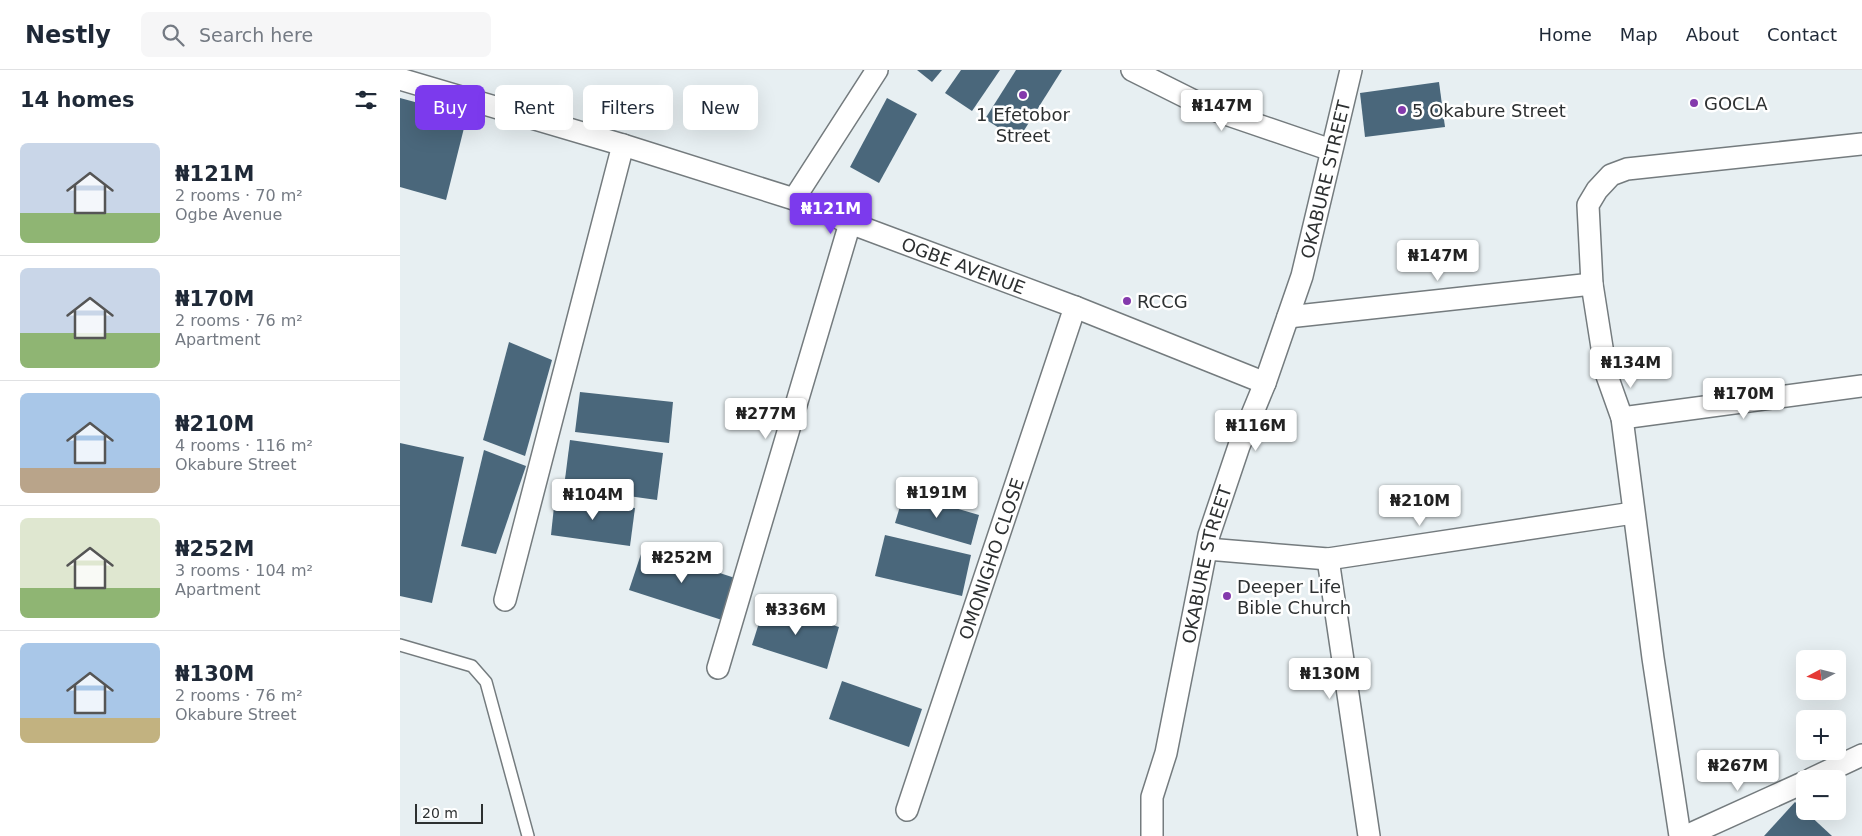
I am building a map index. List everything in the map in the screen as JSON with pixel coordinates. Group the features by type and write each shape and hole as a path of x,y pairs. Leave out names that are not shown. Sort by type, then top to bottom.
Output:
{"street":[{"path":"794,199 877,70"},
{"path":"1132,70 1208,108 1331,150"},
{"name":"OKABURE STREET","path":"1152,836 1152,797 1166,753 1207,550 1239,446 1265,383 1302,276 1331,150 1352,70"},
{"name":"OGBE AVENUE","path":"400,79 623,145 794,199 850,223 1075,307 1265,383"},
{"path":"1680,836 1653,658 1622,418 1606,373 1592,284 1588,205 1597,190 1611,175 1627,169 1862,144"},
{"path":"505,600 623,145"},
{"path":"718,668 850,223"},
{"path":"1288,317 1592,284"},
{"name":"OMONIGHO CLOSE","path":"907,810 1075,307"},
{"path":"1622,418 1862,386"},
{"path":"1207,550 1328,559 1633,513"},
{"path":"1328,559 1369,836"},
{"path":"1831,770 1862,756"},
{"path":"1686,836 1796,786"}],"lane":[{"path":"400,645 472,666 486,682 528,836"}],"building":[{"path":"917,70 942,70 932,82"},
{"path":"961,70 1000,70 972,111 945,93"},
{"name":"1 Efetobor Street","path":"1016,70 1062,70 1018,140 985,119"},
{"name":"5 Okabure Street","path":"1439,82 1445,127 1365,137 1360,93"},
{"path":"400,98 415,102 415,130 464,130 446,200 400,187"},
{"path":"887,98 917,114 879,183 850,167"},
{"path":"509,342 552,360 525,456 483,440"},
{"path":"580,392 673,402 669,443 575,432"},
{"path":"570,440 663,453 657,500 564,487"},
{"path":"400,443 464,457 432,603 400,596"},
{"path":"484,450 526,466 496,554 461,546"},
{"path":"904,493 979,515 971,545 895,523"},
{"path":"555,497 635,508 630,546 551,535"},
{"path":"885,535 971,555 962,596 875,576"},
{"path":"643,548 735,578 722,620 629,590"},
{"path":"765,604 839,627 827,669 752,645"},
{"path":"842,681 922,709 909,747 829,719"},
{"path":"1795,802 1796,820 1815,820 1832,836 1764,836"}],"place":[{"name":"1 Efetobor Street","path":"1023,95"},
{"name":"GOCLA","path":"1694,103"},
{"name":"5 Okabure Street","path":"1402,110"},
{"name":"RCCG","path":"1127,301"},
{"name":"Deeper Life Bible Church","path":"1227,596"}]}
